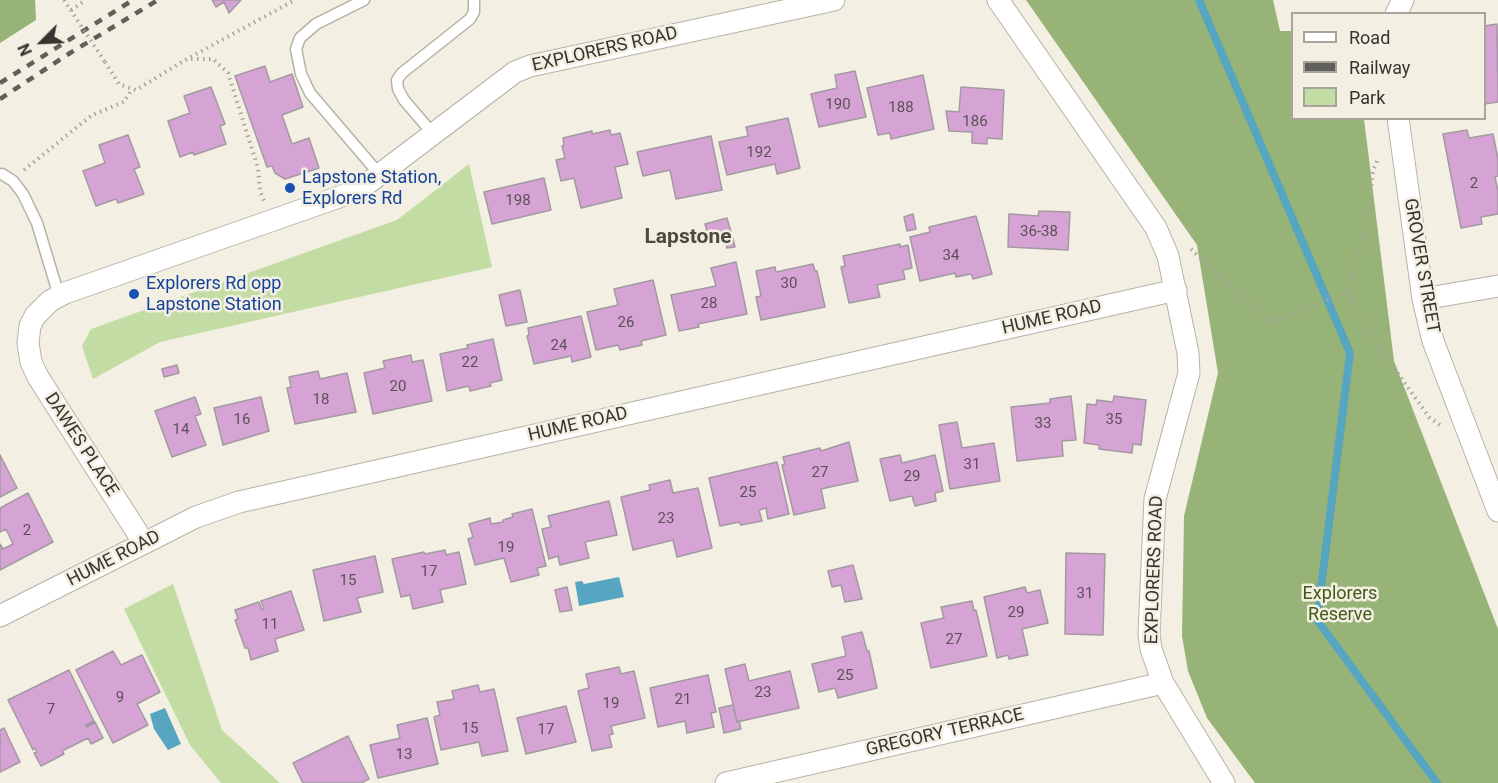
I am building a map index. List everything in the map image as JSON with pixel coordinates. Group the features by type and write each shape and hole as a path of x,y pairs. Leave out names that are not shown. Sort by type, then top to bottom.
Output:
{"street":[{"name":"EXPLORERS ROAD","path":"28,343 28,332 33,320 46,304 59,296 359,190 514,72 530,66 834,0"},
{"name":"EXPLORERS ROAD","path":"998,0 1163,240 1176,290 1188,353 1189,373 1155,499 1151,648 1163,683 1224,783"},
{"name":"GROVER STREET","path":"1398,120 1423,299 1433,341 1498,511"},
{"path":"1423,299 1498,286"},
{"name":"HUME ROAD","path":"0,616 196,517 239,502 1176,290"},
{"name":"DAWES PLACE","path":"28,343 38,377 144,543"},
{"name":"GREGORY TERRACE","path":"726,783 1163,683"}],"lane":[{"path":"364,0 316,24 300,38 296,49 301,74 310,93 380,176"},
{"path":"434,135 404,100 398,89 397,80 402,73 470,19 474,12 474,0"},
{"path":"2,174 13,181 23,194 38,223 59,296"}],"path":[{"path":"64,0 119,84 136,90 187,59 295,0"},
{"path":"70,10 86,0"},
{"path":"187,59 213,59 228,73 258,168 260,191 271,221"},
{"path":"13,181 32,162 92,115 124,102 132,89"},
{"path":"1401,141 1385,149 1373,170 1368,219 1349,291 1362,323 1429,417 1445,428 1452,429 1464,425"},
{"path":"1163,240 1182,241 1264,317 1276,322 1349,291"}],"green space":[{"path":"0,0 35,0 36,20 0,43"},
{"name":"Explorers Reserve","path":"1026,0 1273,0 1280,31 1291,31 1291,120 1364,120 1394,361 1498,629 1498,783 1255,783 1207,718 1188,671 1182,636 1184,516 1218,373 1197,245"},
{"path":"469,164 492,267 160,342 93,379 82,346 91,329 397,220"},
{"path":"173,584 222,730 280,783 221,783 190,745 124,609"}],"water":[{"path":"619,577 624,597 579,606 575,582 582,581 584,584"},
{"path":"165,708 181,744 168,750 154,729 150,714"}],"building":[{"path":"212,0 241,0 229,13 224,2 216,7"},
{"path":"1497,24 1498,102 1486,104 1486,26"},
{"path":"265,66 270,82 292,74 303,107 282,115 292,144 309,138 319,168 285,179 275,173 272,166 267,167 235,76"},
{"path":"855,71 866,117 819,127 811,94 837,88 835,75"},
{"path":"923,75 934,129 891,139 890,133 878,135 867,88"},
{"path":"211,87 225,124 220,126 226,144 194,155 193,152 180,157 168,121 190,113 184,96"},
{"path":"961,87 1004,90 1002,139 987,138 987,144 972,143 972,132 949,131 946,111 959,112"},
{"path":"788,118 800,168 777,174 775,164 727,175 719,142 748,136 746,127"},
{"path":"610,130 611,135 620,133 628,164 615,167 622,198 581,208 574,178 561,181 556,160 565,158 563,138 592,131 592,134"},
{"path":"1467,130 1469,138 1493,134 1498,159 1498,176 1495,177 1498,191 1498,214 1481,217 1482,224 1461,228 1443,134"},
{"path":"128,135 140,167 134,169 144,194 118,203 116,199 96,206 83,171 105,163 99,145"},
{"path":"711,136 722,190 676,199 670,170 643,176 637,152"},
{"path":"544,178 551,210 492,224 484,192"},
{"path":"1039,211 1070,212 1068,250 1008,247 1009,214 1038,216"},
{"path":"913,214 916,229 907,231 904,217"},
{"path":"976,216 992,274 973,279 971,274 956,277 955,273 920,281 910,237 930,232 929,227"},
{"path":"727,218 731,232 709,239 705,224"},
{"path":"732,235 735,247 727,248 724,237"},
{"path":"900,244 900,247 908,245 912,268 903,270 905,279 877,285 880,297 849,303 841,267 845,266 843,256"},
{"path":"736,262 747,314 698,324 699,327 679,331 671,295 716,286 711,268"},
{"path":"813,264 817,271 825,307 761,320 756,297 761,296 756,271 775,267 776,272"},
{"path":"653,280 666,335 641,341 642,345 620,350 618,345 596,350 587,312 618,305 614,289"},
{"path":"520,290 527,322 506,326 499,295"},
{"path":"581,316 591,357 572,362 571,356 534,364 527,336 529,335 528,328"},
{"path":"493,339 502,380 490,383 491,386 470,391 469,386 447,391 440,354 468,348 467,345"},
{"path":"411,355 412,362 423,360 432,401 373,414 364,373 385,368 383,361"},
{"path":"177,365 179,373 164,377 162,369"},
{"path":"318,371 320,379 347,373 356,412 295,424 287,388 291,387 289,377"},
{"path":"1071,396 1076,440 1062,441 1063,456 1017,461 1011,407 1050,403 1050,399"},
{"path":"1114,396 1146,400 1141,445 1133,444 1132,453 1099,449 1099,445 1084,443 1087,404 1096,405 1097,400 1113,402"},
{"path":"195,397 201,414 195,416 206,445 172,457 155,411"},
{"path":"261,397 269,431 223,445 214,408"},
{"path":"957,422 962,448 994,443 1000,481 950,489 939,425"},
{"path":"849,442 858,481 821,489 825,508 794,515 782,465 785,464 783,457 820,448 821,451"},
{"path":"0,455 17,488 0,497"},
{"path":"900,455 902,463 935,455 943,491 935,493 936,501 915,506 912,496 890,501 880,459"},
{"path":"777,462 789,514 768,519 766,508 759,510 762,521 720,526 709,478"},
{"path":"670,480 673,493 698,488 712,548 677,557 673,540 633,550 621,497 650,490 649,485"},
{"path":"28,493 53,542 0,570 0,544 3,549 13,544 6,529 0,532 0,508"},
{"path":"609,501 617,535 585,542 589,558 560,565 558,556 549,559 542,529 551,527 548,516"},
{"path":"532,509 546,566 537,568 539,575 511,582 504,558 475,565 468,539 473,537 469,524 490,518 491,524 503,522 513,517 512,514"},
{"path":"445,550 446,555 459,552 466,584 440,590 443,602 413,609 410,595 401,597 392,559"},
{"path":"1066,553 1105,554 1103,635 1065,634"},
{"path":"375,556 383,592 357,598 361,612 324,621 313,570"},
{"path":"853,565 862,599 845,602 841,585 832,587 828,571"},
{"path":"567,587 572,610 560,612 555,590"},
{"path":"1025,587 1027,593 1040,590 1048,623 1022,629 1028,655 1009,659 1008,655 997,658 984,597"},
{"path":"291,591 304,630 275,639 278,651 251,660 235,620 238,619 235,610 259,602 262,610 264,609 261,601"},
{"path":"972,601 987,656 931,668 921,623 944,618 941,607"},
{"path":"862,632 867,651 869,651 877,688 838,698 835,688 819,692 812,664 846,656 842,637"},
{"path":"113,651 121,665 142,655 160,692 137,704 148,725 113,743 76,670"},
{"path":"745,664 749,681 790,671 799,708 737,722 725,669"},
{"path":"619,667 621,674 634,671 645,718 611,726 613,734 609,735 612,747 592,751 578,691 589,688 586,674"},
{"path":"69,670 94,721 86,727 95,722 103,738 91,744 88,738 62,751 64,754 41,766 34,753 37,752 35,748 33,750 8,700"},
{"path":"708,675 716,712 711,713 714,727 687,733 685,721 658,727 650,688"},
{"path":"478,685 480,692 494,689 508,751 482,756 479,742 441,750 434,717 440,715 437,702 454,699 452,691"},
{"path":"733,705 741,729 724,733 719,708"},
{"path":"566,706 576,742 526,754 517,718"},
{"path":"427,718 438,764 378,778 370,745 400,738 397,725"},
{"path":"4,728 20,762 0,772 0,730"},
{"path":"348,736 369,779 361,783 303,783 293,763"}],"waterway":[{"path":"1199,0 1350,353 1317,620 1437,783"}],"railway":[{"path":"0,83 133,0"},
{"path":"0,99 70,53 158,0"}],"place":[{"name":"Lapstone Station, Explorers Rd","path":"290,188"},
{"name":"Explorers Rd opp Lapstone Station","path":"134,294"}],"district":[{"name":"Lapstone","path":"688,238"}]}
